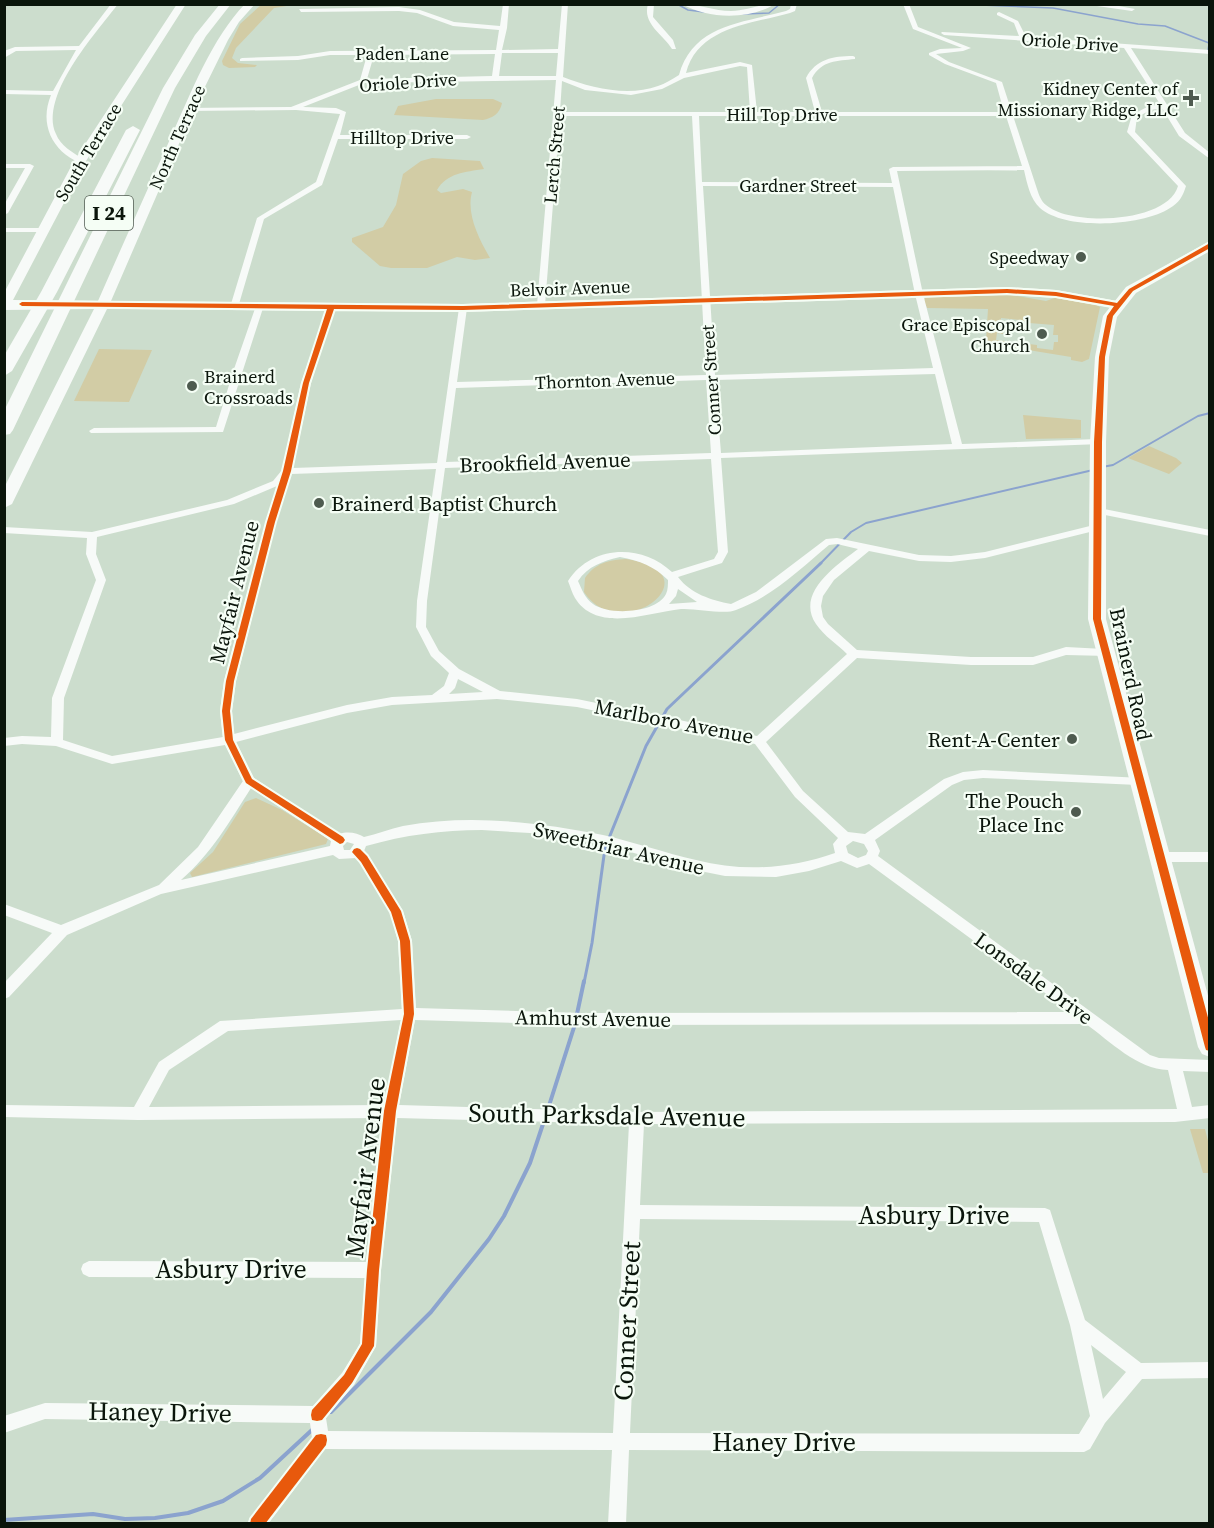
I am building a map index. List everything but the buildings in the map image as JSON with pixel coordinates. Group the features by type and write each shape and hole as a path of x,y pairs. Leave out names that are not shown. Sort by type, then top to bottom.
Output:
{"highway":[{"name":"I 24","path":"4,371 49,292 172,56 212,4"},
{"name":"I 24","path":"4,430 169,88 201,35 226,4"}],"main road":[{"name":"Brainerd Road","path":"1209,245 1131,290 1117,305 1108,321 1102,357 1098,442 1097,619 1209,1047"}],"street":[{"path":"80,161 66,151 50,131 48,117 56,93 80,48 115,4"},
{"name":"South Terrace","path":"5,304 80,161 182,4"},
{"name":"North Terrace","path":"4,504 103,304 189,109 223,40 235,20 251,4"},
{"path":"495,78 506,4"},
{"name":"Lerch Street","path":"541,305 565,4"},
{"path":"651,4 647,13 648,18 668,37 674,48"},
{"path":"685,4 702,10 757,12 772,4"},
{"path":"682,76 688,56 701,43 738,24 793,10 794,4"},
{"path":"906,4 915,28 968,48 961,51 938,51 931,54 947,63 999,82 1007,114 1035,195 1044,209 1065,217 1088,221 1124,220 1161,209 1178,198 1182,186 1178,180 1140,144 1131,132 1134,116 1149,108 1164,106"},
{"path":"1086,4 1132,9"},
{"path":"301,10 399,9 418,11 453,24 504,28"},
{"path":"999,14 1015,19 1021,26 1023,39"},
{"name":"Oriole Drive","path":"930,33 1209,52"},
{"path":"1127,47 1182,134 1209,157"},
{"path":"4,56 15,49 80,48"},
{"name":"Paden Lane","path":"242,60 371,52 562,51"},
{"path":"363,81 371,52"},
{"path":"819,115 809,78 812,70 827,60 839,57 853,58"},
{"path":"560,78 585,88 631,93 660,88 682,76 740,64 750,66 754,114"},
{"name":"Oriole Drive","path":"189,109 292,109 363,81 560,78"},
{"path":"4,92 56,93"},
{"path":"235,304 261,218 319,183 344,113 292,109"},
{"name":"Hill Top Drive","path":"557,114 1007,114"},
{"name":"Conner Street","path":"673,577 718,561 723,552 705,301 695,114"},
{"name":"Hilltop Drive","path":"336,137 468,137"},
{"path":"4,166 30,166 4,213"},
{"path":"958,448 919,294 893,169 1026,168"},
{"name":"Gardner Street","path":"699,184 897,185"},
{"path":"4,230 42,230"},
{"name":"Belvoir Avenue","path":"5,304 235,304 463,308 1024,291 1117,305"},
{"path":"94,431 220,430 238,369 261,305"},
{"name":"Mayfair Avenue","path":"249,780 229,740 226,711 230,681 269,528 287,471 306,383 331,307"},
{"name":"Marlboro Avenue","path":"463,308 422,601 422,627 435,653 454,672 498,695"},
{"name":"Thornton Avenue","path":"452,385 938,371"},
{"name":"Brookfield Avenue","path":"287,471 1098,442"},
{"path":"4,530 92,535 230,502 276,483 287,471"},
{"path":"732,608 698,599 652,560 620,554 592,561 580,568 573,581 577,594 592,608 610,615 630,616 681,606 732,608 760,594 783,578 826,542 842,542 919,558 951,559 986,555 1049,538 1099,519 1209,533"},
{"path":"57,742 58,698 101,580 91,554 92,535"},
{"path":"866,548 835,573 818,595 815,606 818,619 854,654 971,661 1033,661 1066,651 1104,652"},
{"path":"654,612 671,596 673,577"},
{"name":"Marlboro Avenue","path":"4,742 22,740 57,742 112,760 229,740 347,709 392,701 498,695 577,703 759,741 854,654"},
{"path":"433,700 449,688 454,672"},
{"path":"759,741 799,794 846,838"},
{"path":"867,840 948,782 963,776 983,774 1138,781"},
{"path":"159,890 183,873 206,849 249,780 338,845 344,856 359,848"},
{"name":"Sweetbriar Avenue","path":"359,848 406,830 488,823 531,827 608,841 708,868 737,873 772,873 817,865 842,856"},
{"path":"856,836 867,840 874,850 871,858 857,863 842,856 838,848 846,838 856,836"},
{"path":"4,993 62,931 159,890 338,845"},
{"name":"Mayfair Avenue","path":"317,1415 348,1379 368,1346 373,1270 390,1111 409,1014 405,941 396,910 359,848"},
{"path":"1159,857 1209,858"},
{"name":"Lonsdale Drive","path":"871,858 1145,1059 1159,1064 1209,1066"},
{"path":"4,909 62,931"},
{"name":"Amhurst Avenue","path":"138,1114 164,1066 225,1025 409,1014 575,1019 1089,1018"},
{"path":"1174,1065 1186,1114"},
{"name":"South Parksdale Avenue","path":"4,1111 138,1114 390,1111 637,1118 1186,1114 1209,1111"},
{"name":"Conner Street","path":"617,1524 637,1118"},
{"name":"Asbury Drive","path":"632,1212 1045,1215 1078,1324"},
{"name":"Asbury Drive","path":"89,1269 373,1270"},
{"path":"1078,1324 1138,1371 1209,1370"},
{"path":"1078,1324 1099,1417"},
{"name":"Haney Drive","path":"321,1440 1084,1443 1099,1417 1138,1371"},
{"name":"Haney Drive","path":"4,1425 45,1411 317,1415"},
{"path":"256,1524 321,1440 317,1415"}],"shaded area":[{"path":"262,4 293,5 274,8 236,48 232,58 238,63 257,65 255,67 229,68 223,65 222,61 240,24"},
{"path":"436,99 493,99 502,103 495,115 483,120 394,115 398,106"},
{"path":"432,158 480,161 484,169 463,172 451,177 437,190 441,193 463,189 472,192 472,218 490,258 475,260 457,257 427,268 380,266 352,242 352,238 383,227 396,205 403,174 421,161"},
{"path":"1006,294 1046,301 1057,297 1095,304 1100,307 1089,359 1082,362 1071,360 1071,357 1010,347 1007,350 986,340 988,309 927,308 924,301 925,298","holes":["1001,318 1054,325 1053,335 1058,335 1058,342 1054,342 1053,350 1037,348 1037,345 996,340 997,333 1003,334 1004,323 1001,322"]},
{"path":"99,349 152,350 129,402 74,401"},
{"path":"1023,415 1081,420 1081,438 1026,439"},
{"path":"1149,446 1182,463 1169,474 1128,458"},
{"path":"626,559 652,566 663,578 663,590 653,602 638,610 619,613 600,607 584,592 585,578 603,563"},
{"path":"256,798 282,810 322,835 328,839 326,844 192,877 190,873 213,852 245,802"},
{"path":"1190,1129 1205,1129 1209,1145 1209,1173 1203,1173"}],"waterway":[{"path":"677,4 688,10 704,12"},
{"path":"743,14 769,13 780,4"},
{"path":"955,4 1053,8 1138,24 1165,26 1209,43 1208,51"},
{"path":"1102,467 1113,465 1198,416 1210,413"},
{"path":"820,564 851,532 866,523 1093,470"},
{"path":"584,983 605,848 646,746 667,709 820,564"},
{"path":"577,1014 584,981"},
{"path":"547,1112 576,1021"},
{"path":"331,1412 431,1312 489,1239 504,1216 530,1163 545,1118"},
{"path":"4,1520 93,1514 125,1519 155,1518 188,1513 223,1501 260,1478 313,1429"}],"cycle path":[{"path":"1210,245 1131,290 1110,316 1102,357 1098,442 1097,619 1210,1047"},
{"path":"22,304 463,308 1007,291 1056,294 1117,305"},
{"path":"331,307 306,383 287,471 271,522 230,681 226,711 229,740 249,781 340,840"},
{"path":"317,1415 348,1379 368,1346 373,1270 390,1111 409,1014 405,941 396,911 364,859 357,852"},
{"path":"256,1524 321,1440"}],"place":[{"name":"Kidney Center of Missionary Ridge, LLC","path":"1191,98"},
{"name":"Speedway","path":"1081,257"},
{"name":"Grace Episcopal Church","path":"1042,334"},
{"name":"Brainerd Crossroads","path":"192,386"},
{"name":"Brainerd Baptist Church","path":"319,503"},
{"name":"Rent-A-Center","path":"1072,739"},
{"name":"The Pouch Place Inc","path":"1076,812"}]}
